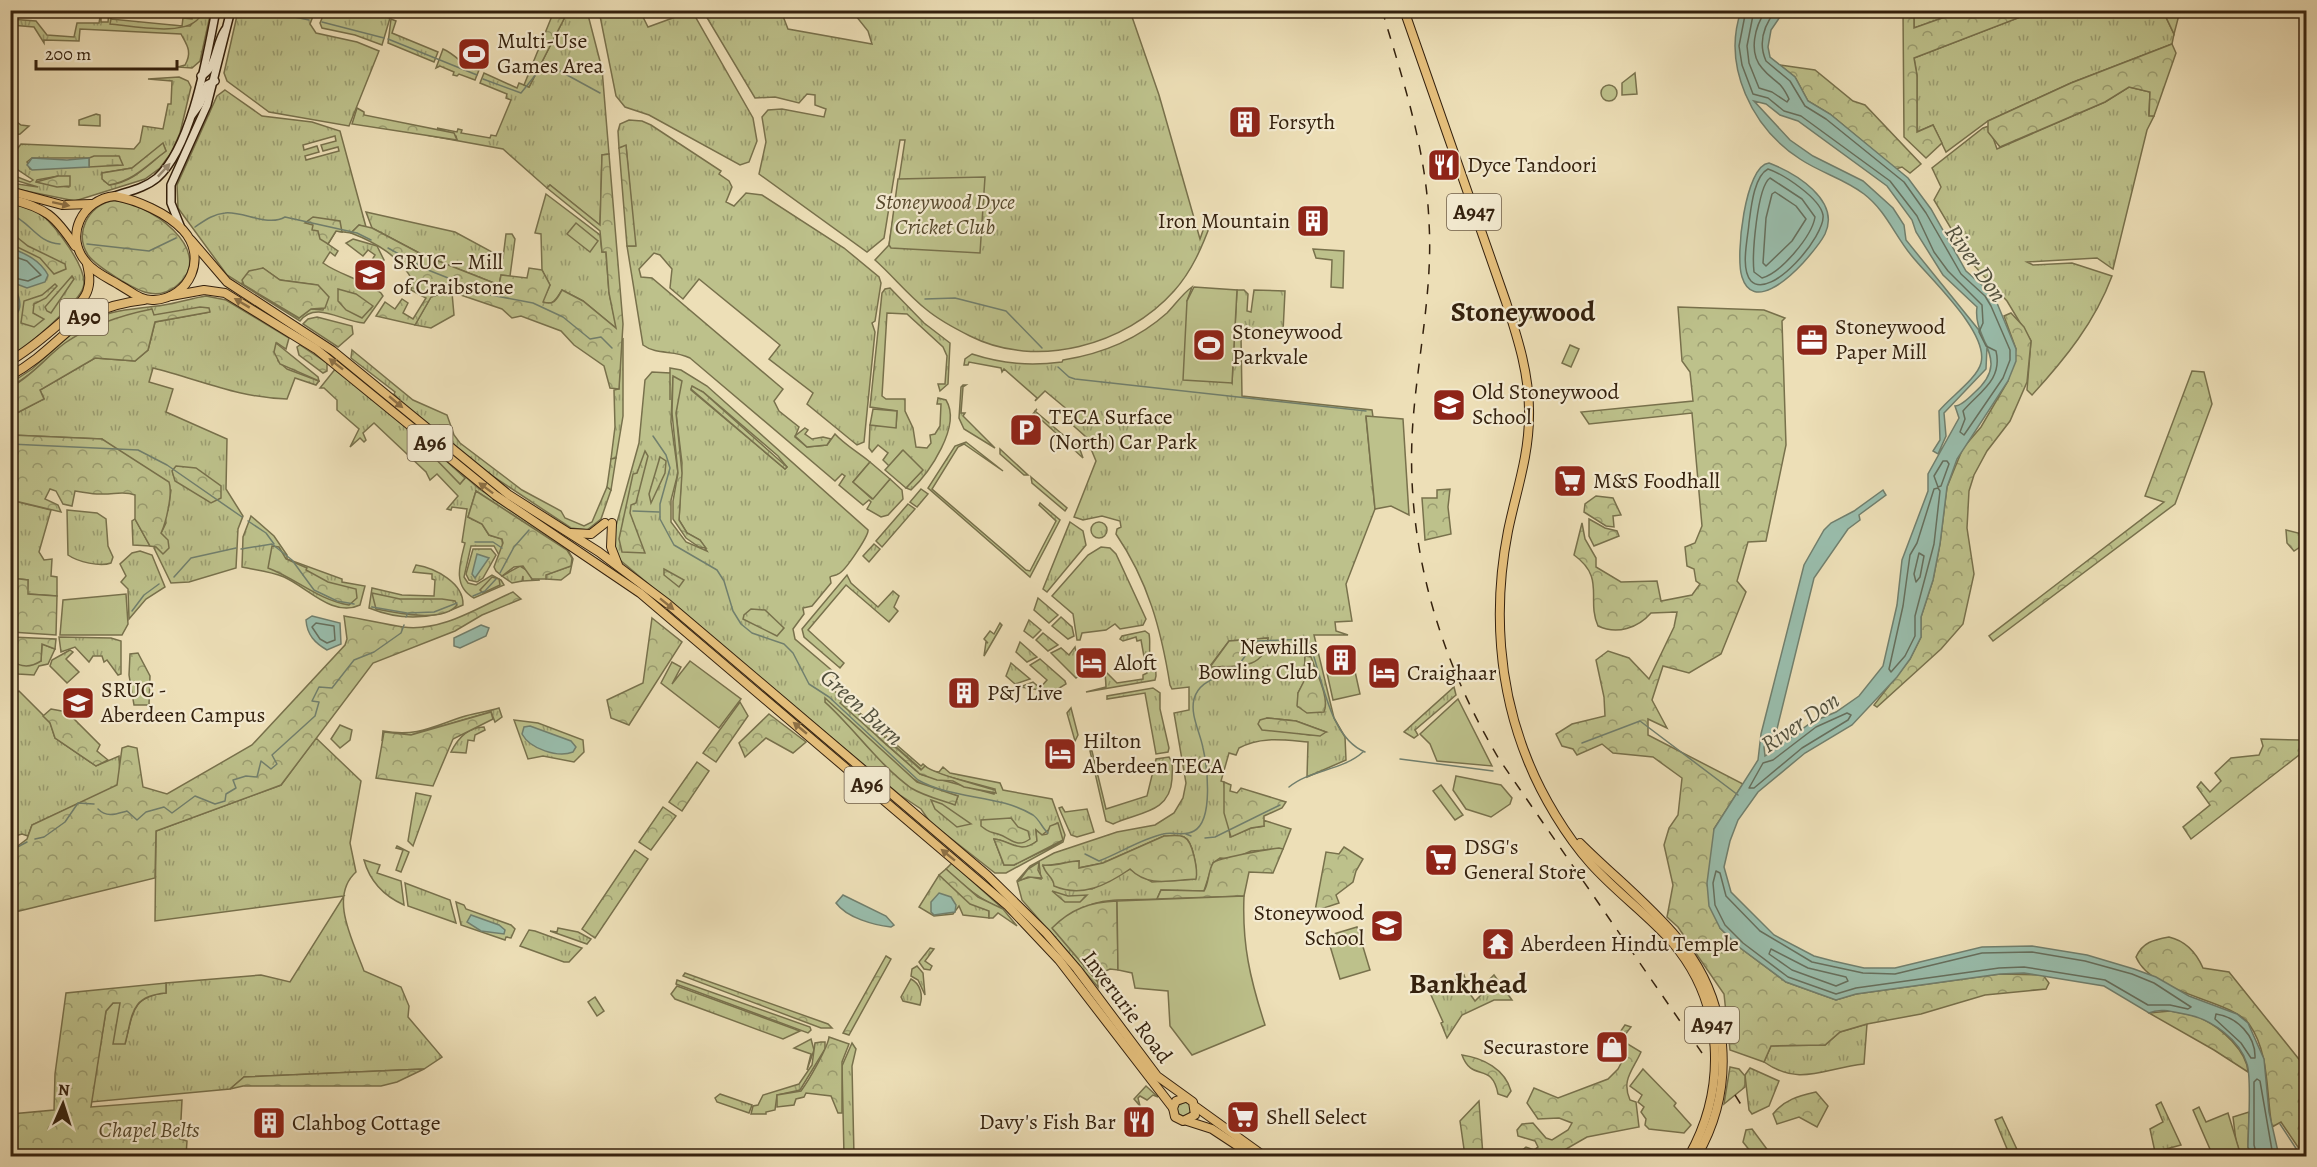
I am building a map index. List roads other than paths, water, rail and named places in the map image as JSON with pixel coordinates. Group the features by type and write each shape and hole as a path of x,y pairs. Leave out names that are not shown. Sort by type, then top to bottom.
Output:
{"main road":[{"path":"10,191 62,205 92,203 144,185 165,170 180,146 189,119 216,10"},
{"path":"210,41 222,10"},
{"path":"181,228 171,203 171,185 207,105 215,81 231,10"},
{"name":"A947","path":"1404,10 1522,353 1530,414 1526,458 1509,527 1501,577 1503,665 1511,709 1529,764 1544,795 1592,865 1673,944 1691,970 1703,995 1713,1031 1715,1076 1705,1124 1689,1156"},
{"path":"201,76 211,69 220,38 228,26"},
{"path":"189,119 200,104 207,84 215,81"},
{"name":"A96","path":"115,196 139,202 181,228 228,282 299,327 351,364 495,484 621,568 989,876 1044,936"},
{"path":"10,199 36,206 52,215 87,264 144,300"},
{"path":"80,252 76,229 82,215 92,203"},
{"name":"A96","path":"171,297 182,290 192,274 195,254 188,237"},
{"name":"A90","path":"10,361 54,327 83,299 90,280 87,264"},
{"name":"A96","path":"144,300 204,290 221,292 294,335 336,364 495,495 640,593 1044,936"},
{"name":"A90","path":"10,376 88,315 110,305 144,300"},
{"path":"567,532 588,534 609,523 611,548 621,568"},
{"name":"A947","path":"1567,829 1677,938 1697,966 1712,998 1721,1032 1723,1074 1715,1116 1697,1156"},
{"name":"Inverurie Road","path":"1044,936 1077,969 1152,1071 1185,1098"},
{"name":"Inverurie Road","path":"1044,936 1173,1108"},
{"path":"1173,1108 1177,1100 1185,1098"},
{"name":"A96","path":"1185,1098 1191,1100 1196,1107 1264,1156"},
{"path":"1187,1121 1195,1115 1196,1107"},
{"name":"A96","path":"1173,1108 1177,1119 1212,1129 1252,1156"}],"water":[{"path":"1741,11 1784,11 1771,30 1768,47 1770,57 1795,77 1808,101 1830,114 1908,178 1931,209 1966,271 1990,292 1997,303 2016,349 2016,361 2008,381 1957,459 1947,487 1933,580 1921,617 1921,637 1910,659 1897,677 1852,725 1805,753 1758,792 1738,820 1730,841 1724,867 1731,892 1774,935 1814,956 1833,961 1864,968 1895,968 1982,947 2032,946 2087,955 2134,969 2156,977 2189,996 2237,1014 2248,1023 2264,1059 2269,1112 2279,1156 2252,1156 2248,1147 2250,1092 2247,1064 2232,1039 2207,1021 2169,1011 2149,1013 2104,986 2024,973 2000,974 1856,994 1836,1000 1786,982 1739,947 1720,928 1709,906 1707,883 1714,829 1758,760 1761,734 1804,565 1824,530 1831,523 1854,511 1883,490 1886,495 1859,515 1860,520 1848,529 1814,578 1777,729 1764,747 1765,756 1812,722 1836,712 1859,696 1883,666 1897,605 1902,560 1928,491 1928,474 1959,418 1955,406 1960,405 1985,381 1991,360 1987,347 1986,369 1944,413 1946,436 1938,454 1933,451 1940,440 1939,411 1969,382 1981,363 1981,350 1976,336 1956,306 1911,255 1872,201 1849,184 1800,159 1768,131 1745,94 1739,74 1735,53 1736,32","holes":["1754,101 1766,104 1780,115 1798,121 1887,186 1912,220 1916,232 1943,275 1977,307 1977,319 1985,342 1978,329 1906,240 1904,225 1893,208 1863,181 1813,156 1790,140"]},
{"path":"32,158 67,160 89,158 89,167 32,170 27,165"},
{"path":"1769,163 1791,174 1813,190 1827,210 1828,222 1821,241 1797,269 1772,288 1763,292 1754,292 1747,287 1742,277 1741,233 1748,195 1754,179 1761,168"},
{"path":"11,248 41,265 48,275 45,282 27,288 11,282"},
{"path":"10,289 17,292 20,301 19,311 11,321"},
{"path":"477,554 489,558 475,578 472,574"},
{"path":"312,616 340,623 341,644 327,650 315,641 310,634 306,620"},
{"path":"481,625 489,628 486,636 460,648 454,646 454,638"},
{"path":"530,726 571,741 576,747 573,752 567,754 552,753 538,748 522,734 524,727"},
{"path":"939,893 951,897 956,905 955,912 934,915 931,912 931,902"},
{"path":"843,895 886,916 894,925 891,927 877,925 847,913 836,903"},
{"path":"471,915 499,925 505,930 504,934 481,931 467,922"}],"waterway":[{"path":"261,10 309,20"},
{"path":"322,22 384,38"},
{"path":"388,39 477,75"},
{"path":"483,79 521,93 545,63 600,93"},
{"name":"Green Burn","path":"195,227 209,218 232,213 263,220 278,220 285,217 357,233 371,240"},
{"name":"Green Burn","path":"10,214 45,240 60,244"},
{"name":"Green Burn","path":"87,244 149,251 176,238"},
{"name":"Green Burn","path":"388,248 428,270 491,295 533,303 563,317 590,339 601,337 612,348"},
{"path":"925,299 955,298 1006,311 1042,348"},
{"path":"1058,367 1069,377 1075,379 1366,411"},
{"name":"Green Burn","path":"653,436 666,455 670,468 660,504 660,519 674,545 717,570 724,581 733,611 741,624 752,633 784,644 793,653 809,684 829,697 918,780 946,791 1020,808 1033,815 1048,833"},
{"path":"10,444 138,450 167,465 242,517"},
{"path":"633,511 659,512"},
{"path":"248,521 266,533 274,544"},
{"path":"500,573 514,547 529,530"},
{"path":"475,542 493,542 502,548"},
{"path":"241,549 272,544 292,560 314,590 337,601 354,604"},
{"path":"174,577 191,558 236,548"},
{"path":"473,596 485,591 496,579"},
{"path":"132,611 144,595 159,584"},
{"path":"406,617 408,613 434,612 457,603"},
{"path":"372,607 407,613"},
{"path":"98,809 108,814 127,811 137,820 146,812 164,807 172,813 195,796 215,804 225,801 226,794 236,788 233,780 246,776 257,777 261,761 271,769 277,764 272,755 315,716 319,702 312,701 319,687 332,688 354,660 374,652 401,633 404,625"},
{"name":"Green Burn","path":"1085,854 1099,861 1155,836 1167,833 1190,833 1200,825 1207,805 1208,792 1203,748 1194,717 1194,699 1197,692 1207,682 1237,666 1256,641 1308,639 1334,719 1342,733 1365,752"},
{"name":"Green Burn","path":"1582,743 1640,721 1738,795"},
{"path":"1289,787 1307,777 1346,763 1363,752"},
{"name":"Green Burn","path":"1400,759 1493,771"},
{"path":"35,839 44,837 65,822 78,803 94,804"},
{"path":"1205,838 1215,837 1280,805"},
{"name":"Green Burn","path":"1186,834 1191,836"},
{"path":"10,851 27,842"},
{"path":"2280,1124 2301,1156"}],"railway":[{"path":"1382,10 1412,115 1427,195 1429,272 1415,396 1412,466 1414,510 1420,554 1430,597 1459,680 1477,720 1499,759 1702,1053"},
{"path":"1735,1095 1745,1111"}],"place":[{"name":"Multi-Use Games Area","path":"474,54"},
{"name":"Forsyth","path":"1245,122"},
{"name":"Dyce Tandoori","path":"1444,165"},
{"name":"Iron Mountain","path":"1313,221"},
{"name":"SRUC – Mill of Craibstone","path":"370,275"},
{"name":"Stoneywood Paper Mill","path":"1812,340"},
{"name":"Stoneywood Parkvale","path":"1209,345"},
{"name":"Old Stoneywood School","path":"1449,405"},
{"name":"TECA Surface (North) Car Park","path":"1026,430"},
{"name":"M&S Foodhall","path":"1570,481"},
{"name":"Newhills Bowling Club","path":"1341,660"},
{"name":"Aloft","path":"1091,663"},
{"name":"Craighaar","path":"1384,673"},
{"name":"P&J Live","path":"964,693"},
{"name":"SRUC - Aberdeen Campus","path":"78,703"},
{"name":"Hilton Aberdeen TECA","path":"1060,754"},
{"name":"DSG's General Store","path":"1441,860"},
{"name":"Stoneywood School","path":"1387,926"},
{"name":"Aberdeen Hindu Temple","path":"1498,944"},
{"name":"Securastore","path":"1612,1047"},
{"name":"Shell Select","path":"1243,1117"},
{"name":"Davy's Fish Bar","path":"1139,1122"},
{"name":"Clahbog Cottage","path":"269,1123"}],"district":[{"name":"Stoneywood","path":"1523,312"},
{"name":"Bankhead","path":"1468,984"}],"park label":[{"name":"Stoneywood Dyce Cricket Club","path":"945,214"},
{"name":"Chapel Belts","path":"149,1130"}],"water label":[{"name":"River Don","path":"1976,263"},
{"name":"River Don","path":"1800,722"}]}
